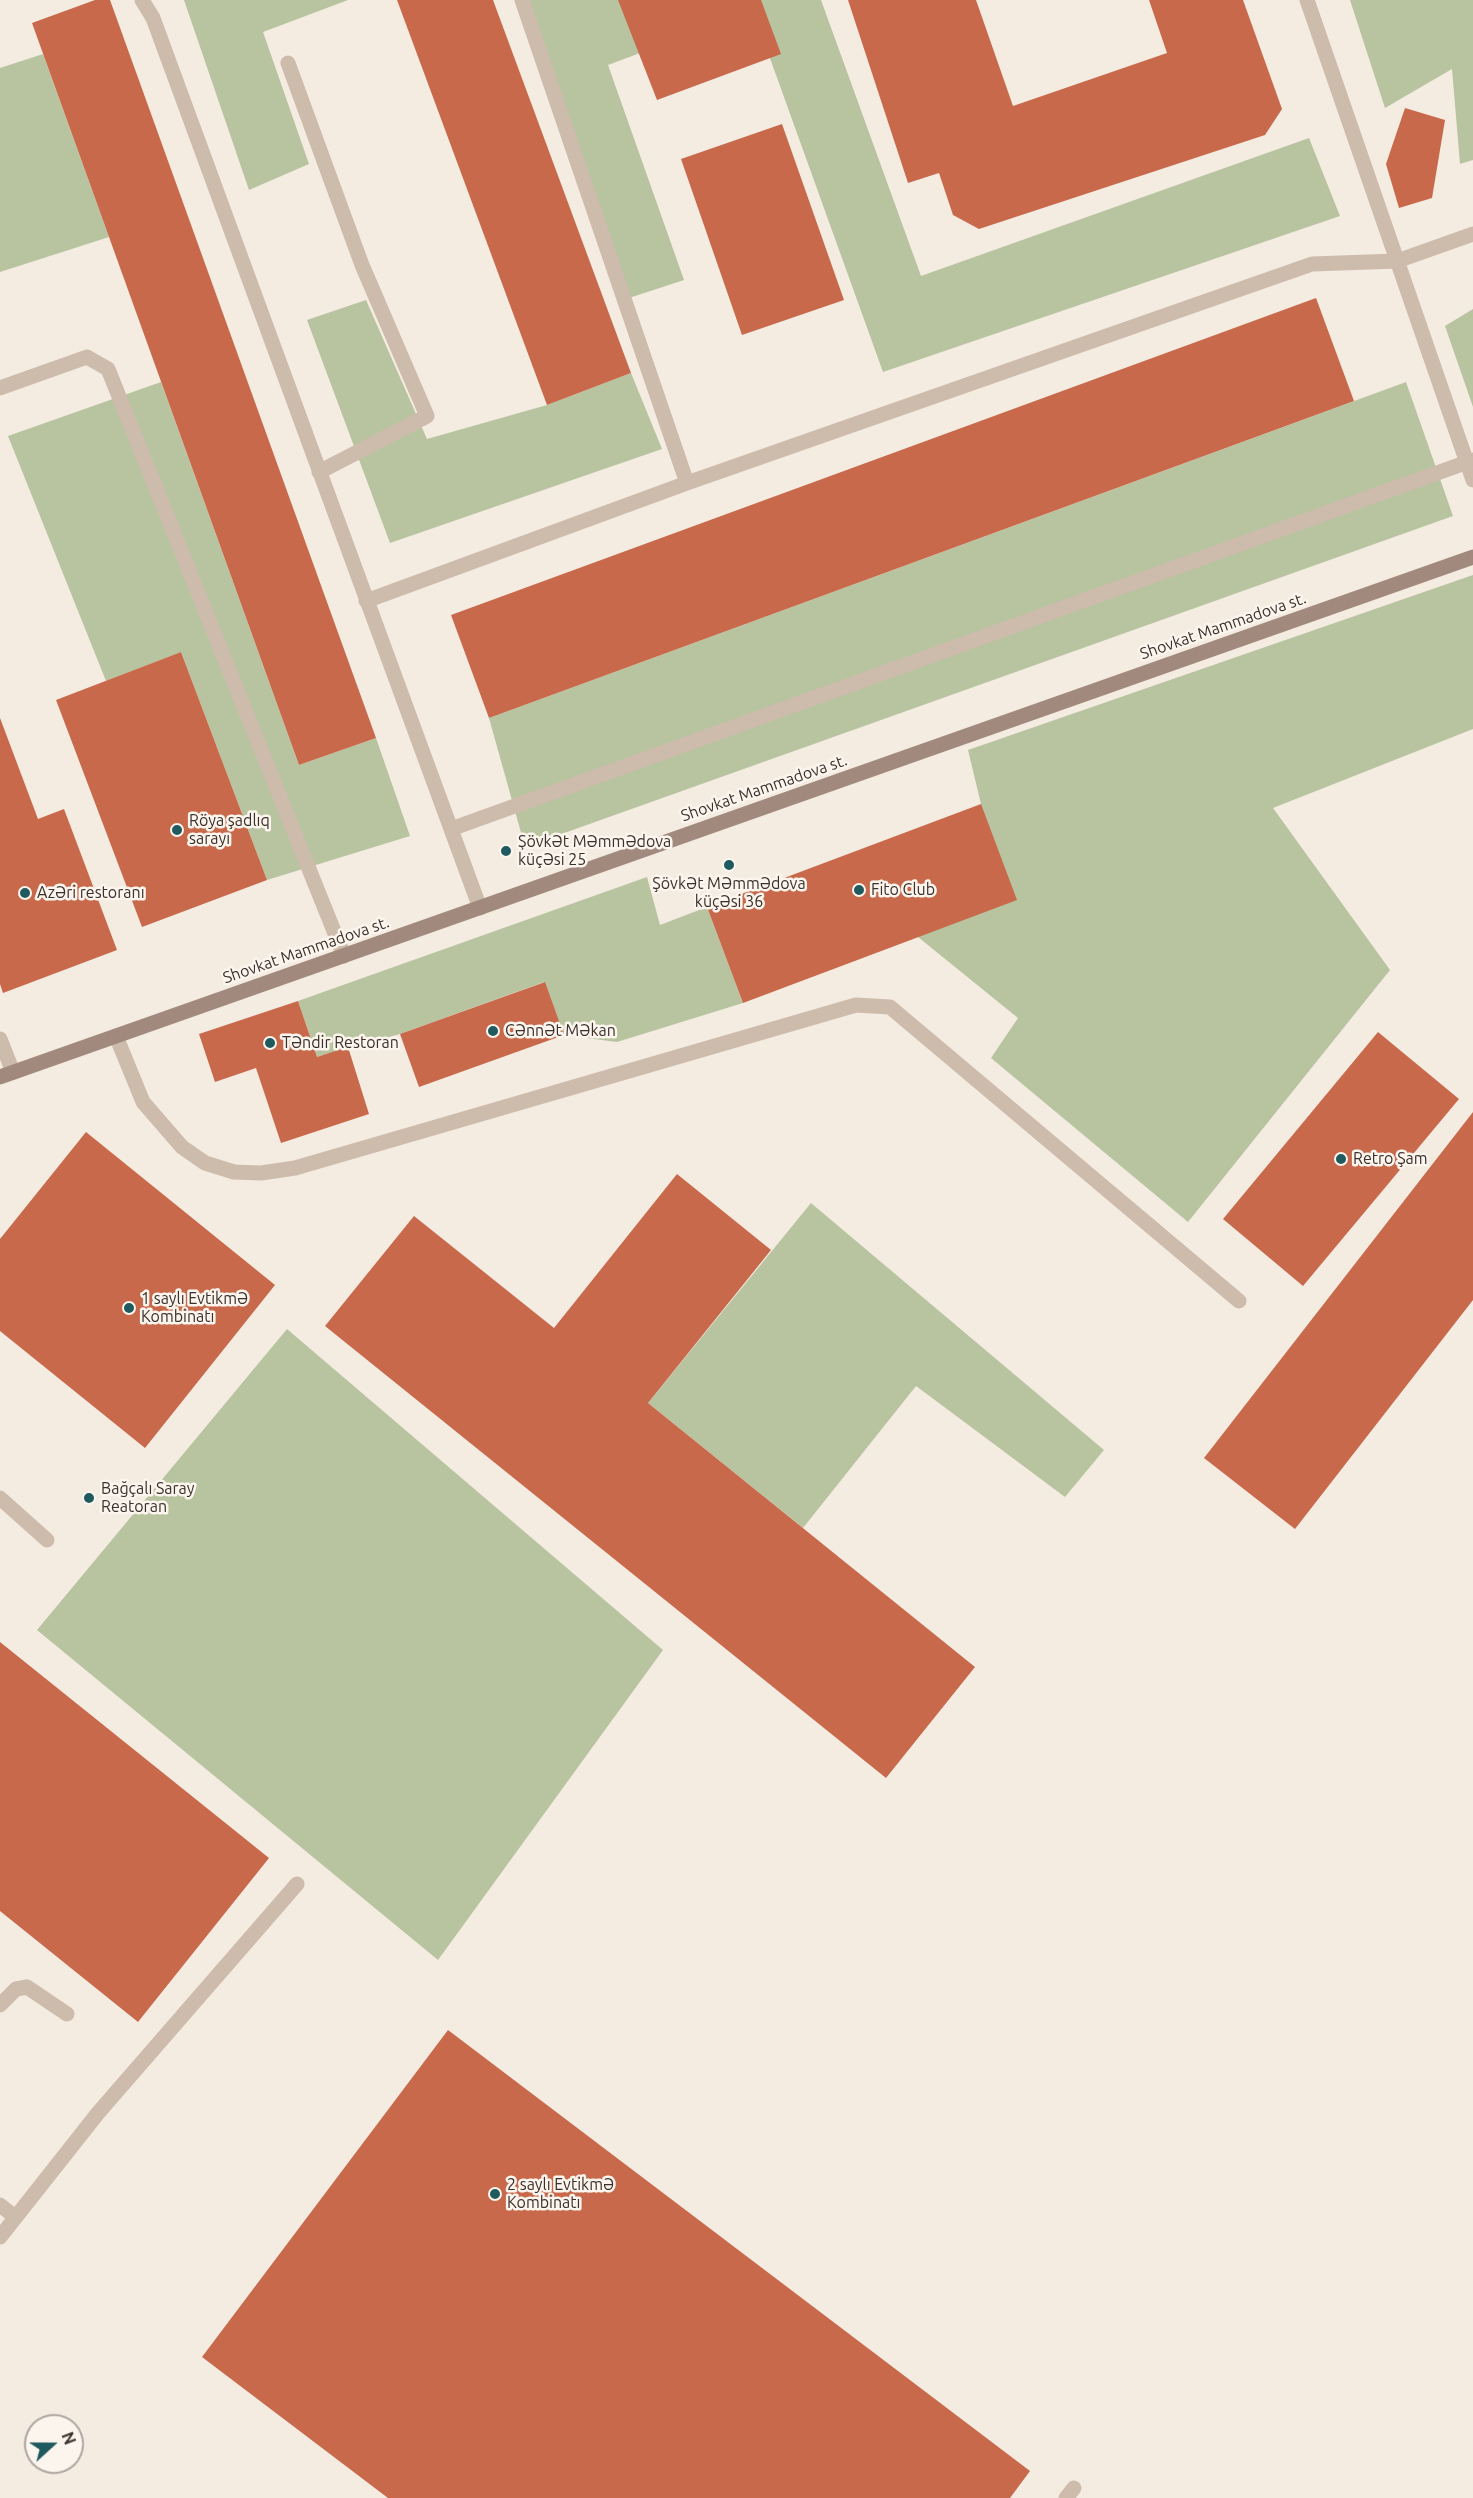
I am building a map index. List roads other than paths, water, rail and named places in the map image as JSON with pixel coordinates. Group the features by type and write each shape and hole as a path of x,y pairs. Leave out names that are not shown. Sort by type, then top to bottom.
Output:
{"main road":[{"name":"Shovkat Mammadova st.","path":"6,1075 1473,557"}],"lane":[{"path":"142,0 153,18 480,908"},
{"path":"522,0 687,483"},
{"path":"1307,0 1397,261 1470,461 1473,480"},
{"path":"288,63 362,266 426,416 319,472"},
{"path":"366,601 687,483 1311,264 1397,261 1473,234"},
{"path":"0,388 87,357 108,369 344,956"},
{"path":"451,829 1470,461"},
{"path":"116,1036 143,1102 182,1147 205,1163 234,1172 261,1173 295,1168 856,1005 890,1007 1239,1301"},
{"path":"0,1039 6,1075"},
{"path":"0,1498 46,1540"},
{"path":"0,2237 98,2113 297,1884"},
{"path":"0,2005 16,1989 27,1987 67,2014"},
{"path":"0,2205 15,2217"}],"place":[{"name":"Röya şadlıq sarayı","path":"177,830"},
{"name":"Şövkət Məmmədova küçəsi 25","path":"506,851"},
{"name":"Şövkət Məmmədova küçəsi 36","path":"729,865"},
{"name":"Fito Club","path":"859,890"},
{"name":"Azəri restoranı","path":"25,893"},
{"name":"Cənnət Məkan","path":"493,1031"},
{"name":"Təndir Restoran","path":"270,1043"},
{"name":"Retro Şam","path":"1341,1159"},
{"name":"1 saylı Evtikmə Kombinatı","path":"129,1308"},
{"name":"Bağçalı Saray Reatoran","path":"89,1498"},
{"name":"2 saylı Evtikmə Kombinatı","path":"495,2194"}]}
